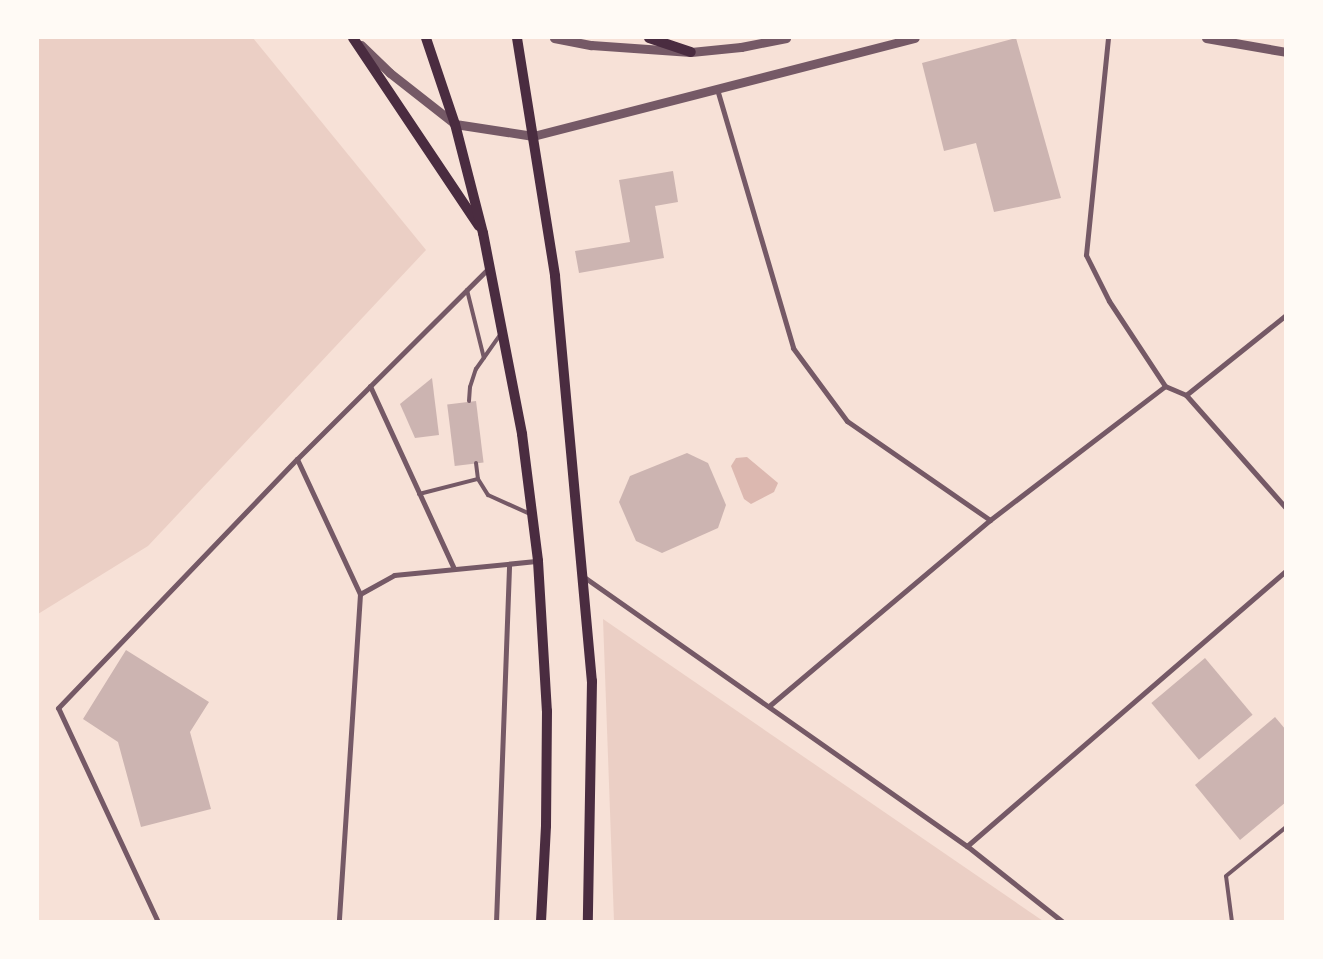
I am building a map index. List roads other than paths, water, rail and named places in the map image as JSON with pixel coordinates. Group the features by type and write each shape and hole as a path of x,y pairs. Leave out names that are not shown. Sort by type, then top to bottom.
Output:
{"main road":[{"path":"353,38 483,233"},
{"path":"426,38 456,124 483,233 522,434 538,561 547,711 546,826 541,922"},
{"path":"517,38 555,276 584,577 592,681 588,922"},
{"path":"649,38 691,52"}],"street":[{"path":"353,38 390,73 456,124 533,136 915,38"},
{"path":"554,38 591,45 691,52 741,47 786,38"},
{"path":"1108,38 1086,255 1109,301 1165,386 1186,396 1286,508"},
{"path":"1206,38 1286,52"},
{"path":"717,89 793,348 847,421 990,520"},
{"path":"158,922 58,708 297,459 491,267"},
{"path":"1186,396 1286,315"},
{"path":"370,386 454,569"},
{"path":"769,706 990,520 1165,386"},
{"path":"297,459 360,594 339,922"},
{"path":"360,594 394,575 538,561"},
{"path":"496,922 509,564"},
{"path":"967,846 1286,571"},
{"path":"584,577 967,846 1063,922"}],"lane":[{"path":"467,290 484,358"},
{"path":"469,401 470,387 484,358 503,331"},
{"path":"476,463 478,479 488,495 532,515"},
{"path":"419,494 478,479"},
{"path":"1232,922 1226,876 1286,827"}]}
